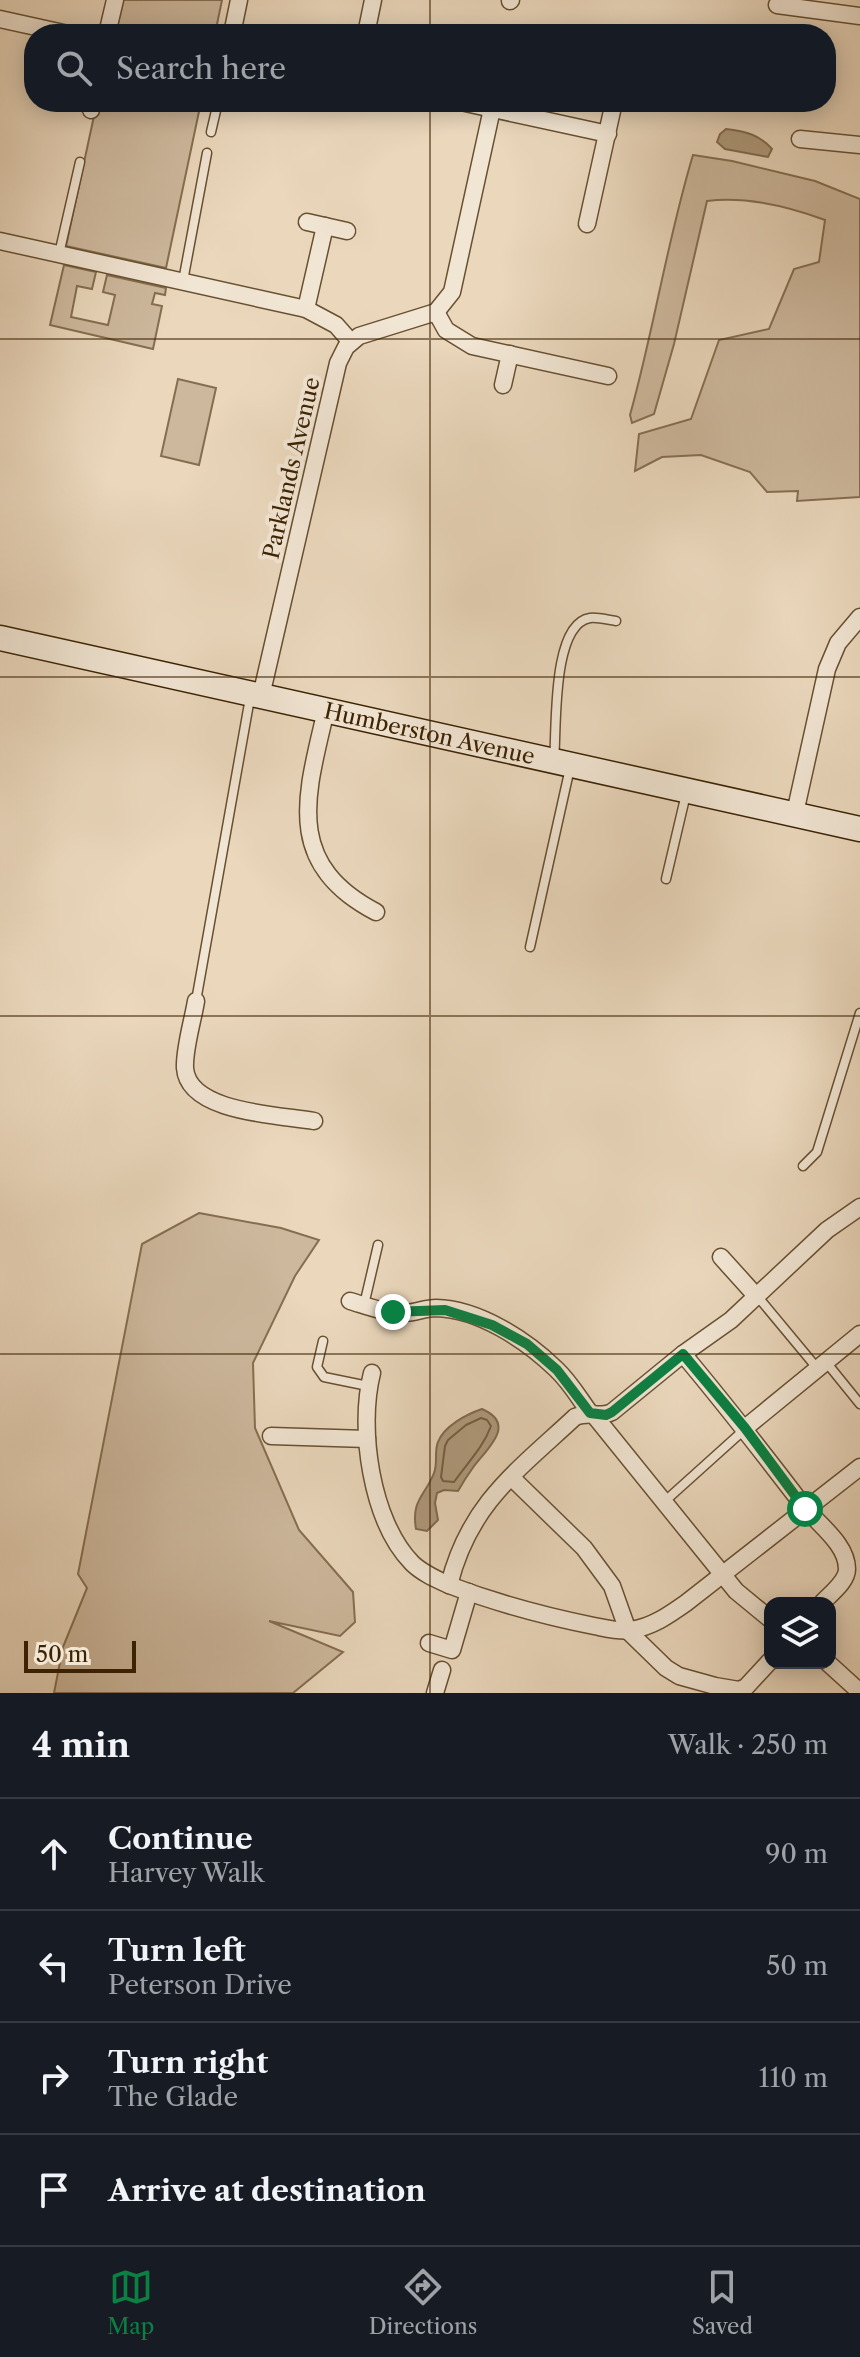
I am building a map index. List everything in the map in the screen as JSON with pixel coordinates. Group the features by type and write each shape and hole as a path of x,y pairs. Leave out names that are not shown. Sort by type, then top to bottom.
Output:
{"main road":[{"name":"Humberston Avenue","path":"0,638 860,829"}],"street":[{"path":"109,24 115,0"},
{"path":"234,24 239,0"},
{"path":"368,24 373,0"},
{"path":"777,5 860,16"},
{"path":"0,19 24,24"},
{"path":"0,241 306,309 336,325 351,342 368,332 436,312 452,292 491,112"},
{"path":"506,112 608,134"},
{"path":"586,224 612,112"},
{"path":"800,139 860,145"},
{"path":"307,222 347,231"},
{"path":"306,309 325,226"},
{"path":"436,312 446,330 472,346 608,376"},
{"name":"Parklands Avenue","path":"256,695 338,363 351,342"},
{"path":"503,385 510,354"},
{"path":"795,813 827,669 838,643 860,617"},
{"path":"326,710 306,799 309,830 313,845 328,873 349,895 376,912"},
{"path":"196,1001 185,1069 193,1089 218,1105 314,1121"},
{"path":"449,1585 456,1556 484,1506 575,1417 612,1412 683,1354 731,1320 827,1230 860,1207"},
{"path":"721,1257 757,1297"},
{"path":"357,1303 402,1313 445,1310 492,1325 527,1344 557,1370 736,1591 764,1614"},
{"path":"745,1428 860,1334"},
{"path":"683,1354 745,1428 805,1509 834,1540 847,1565 847,1574 828,1597"},
{"path":"370,1379 367,1439 380,1506 395,1540 411,1562 449,1585 572,1621 628,1631 666,1616 860,1467"},
{"path":"271,1436 367,1439"},
{"path":"511,1477 571,1533 596,1563 612,1586 628,1631 662,1665 674,1674 731,1690 746,1687 764,1668"},
{"path":"429,1643 452,1650 469,1592"},
{"path":"835,1669 860,1692"},
{"path":"435,1693 442,1670"}],"lane":[{"path":"211,132 216,112"},
{"path":"183,281 207,153"},
{"path":"59,254 80,162"},
{"path":"530,947 563,762 557,685 566,649 580,623 590,618 616,621"},
{"path":"196,1001 256,695"},
{"path":"666,879 687,790"},
{"path":"803,1166 817,1152 860,1013"},
{"path":"357,1303 378,1245"},
{"path":"757,1297 860,1404"},
{"path":"323,1341 317,1367 324,1377 370,1379"},
{"path":"664,1502 745,1428"}],"shaded area":[{"path":"119,0 222,0 217,24 113,24"},
{"path":"95,112 199,112 166,268 66,246"},
{"path":"693,155 815,181 860,199 860,497 797,501 798,491 767,492 750,472 701,455 662,457 635,471 639,434 691,419 719,340 769,329 794,269 819,262 825,220 767,203 707,201 674,344 654,414 632,423 630,415"},
{"path":"64,265 96,272 92,289 77,286 71,317 108,325 115,295 103,292 107,275 166,288 165,295 155,293 152,304 162,306 153,349 50,325"},
{"path":"178,379 216,388 199,465 161,456"},
{"path":"199,1213 281,1228 319,1240 295,1276 253,1363 255,1428 299,1530 353,1592 355,1622 340,1636 269,1621 343,1652 293,1693 54,1693 63,1647 87,1588 78,1574 142,1244"}],"water":[{"path":"726,129 762,140 772,149 768,157 725,149 717,142"},
{"path":"482,1409 493,1415 498,1423 495,1438 458,1491 437,1493 438,1520 427,1531 416,1529 415,1511 434,1473 441,1436 457,1421"}],"route":[{"path":"393,1312 436,1308 466,1314 492,1325 527,1344 557,1370 590,1413 606,1415 612,1412 683,1354 745,1428 805,1509"}]}
